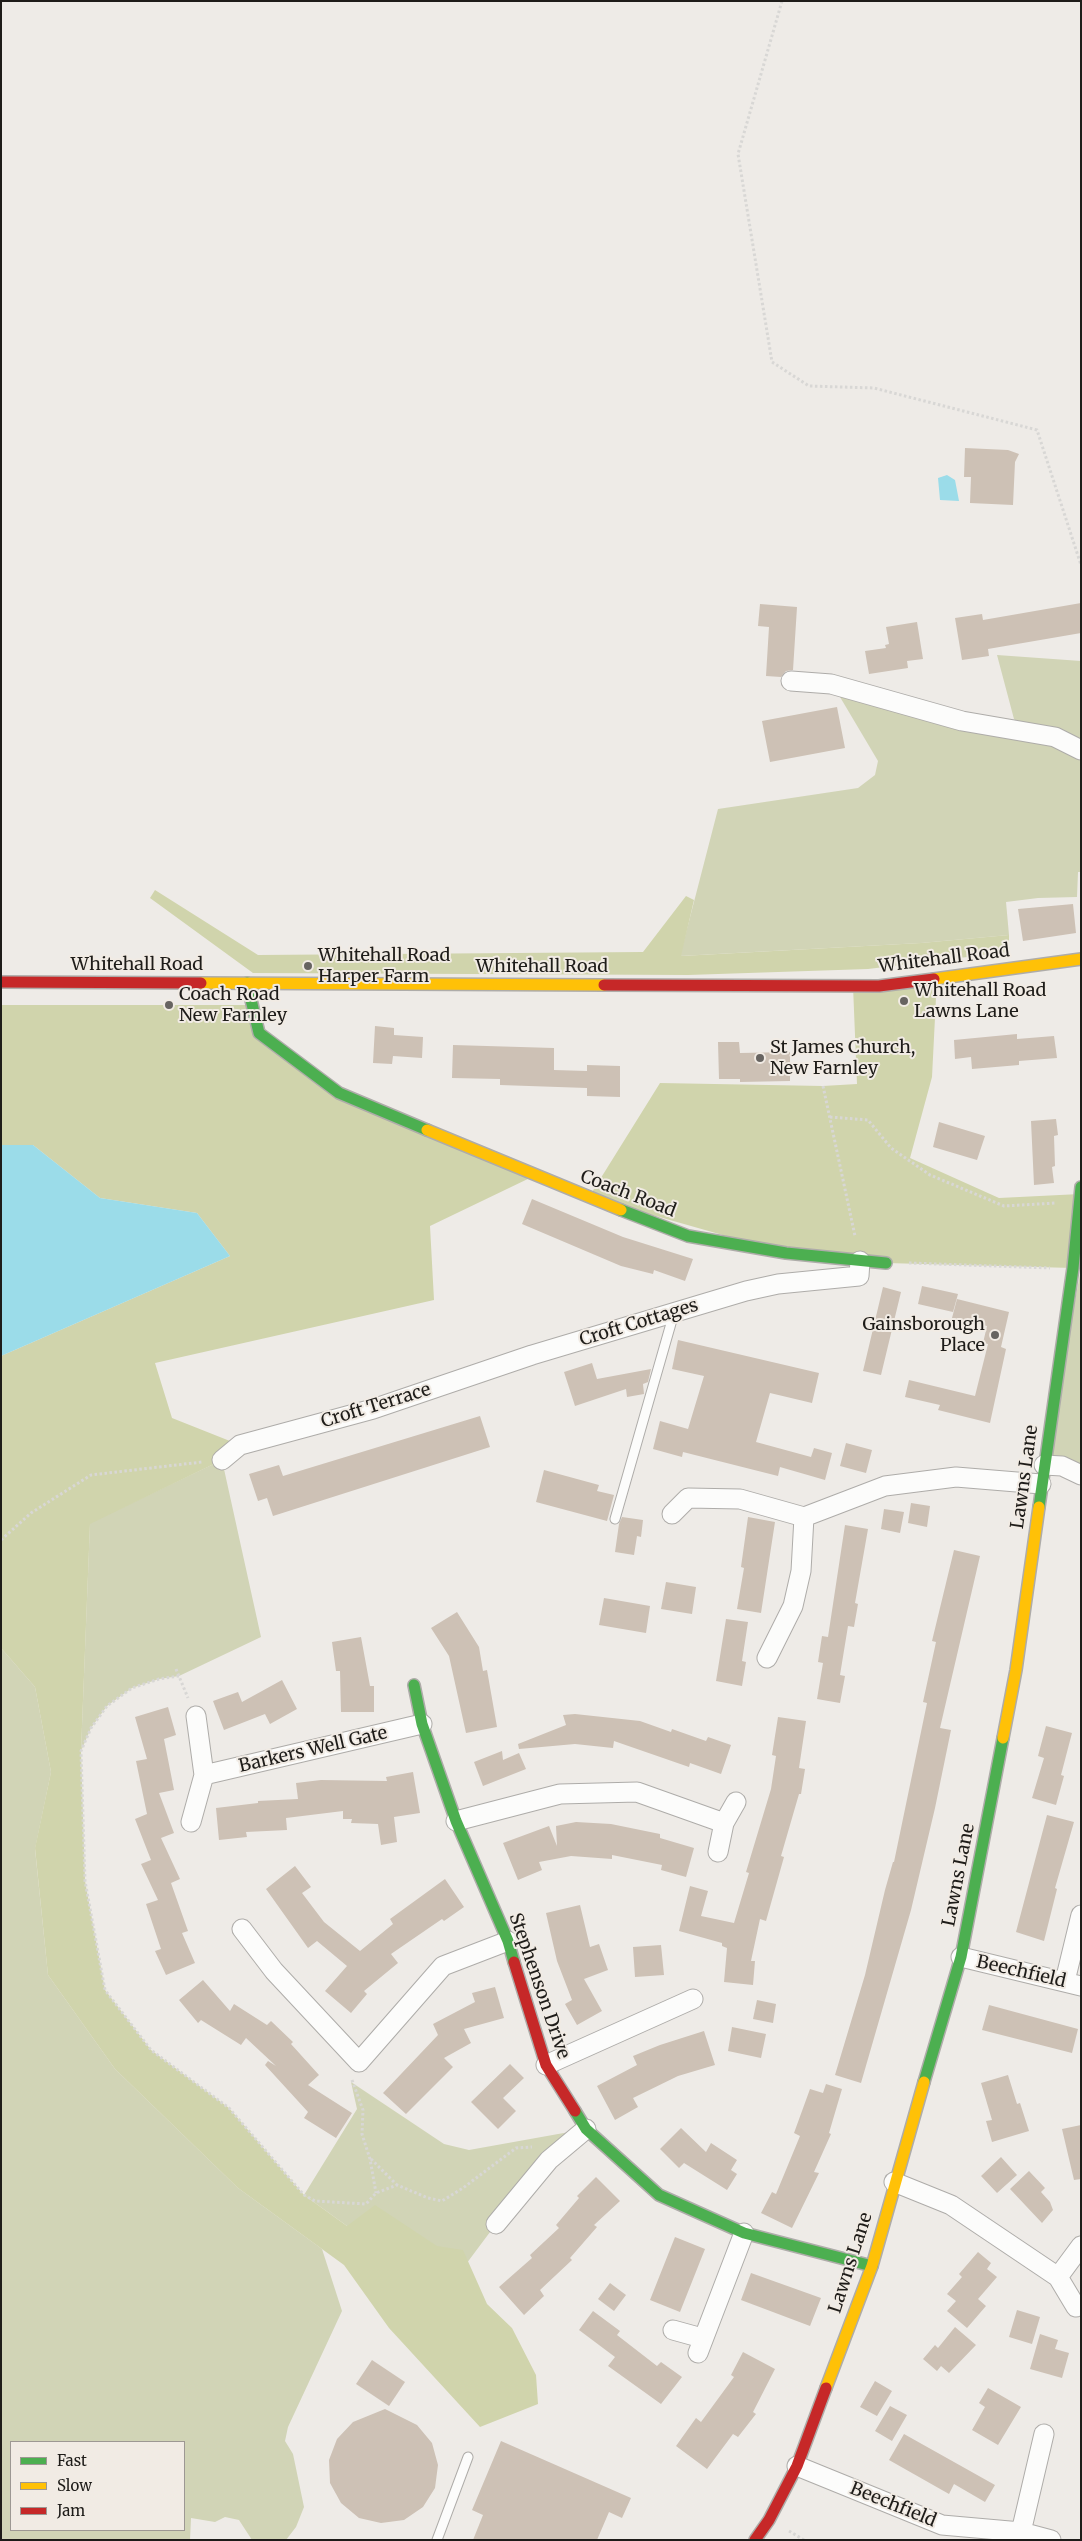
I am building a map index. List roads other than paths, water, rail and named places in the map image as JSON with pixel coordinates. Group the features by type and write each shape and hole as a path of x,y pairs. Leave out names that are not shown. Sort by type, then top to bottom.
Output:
{"street":[{"path":"791,681 831,684 962,721 1055,737 1081,750"},
{"name":"Whitehall Road","path":"1,982 879,986 1081,959"},
{"name":"Coach Road","path":"247,983 259,1033 338,1093 518,1170 688,1236 786,1254 886,1263"},
{"name":"Lawns Lane","path":"756,2540 769,2520 797,2466 872,2266 894,2182 960,1957 1016,1670 1041,1484 1077,1268 1081,1187"},
{"name":"Croft Cottages","path":"532,1355 746,1291 778,1284 859,1276 860,1261"},
{"name":"Croft Terrace","path":"222,1460 240,1445 373,1409 532,1355"},
{"path":"1044,1465 1062,1466 1081,1475"},
{"path":"672,1514 688,1498 740,1499 804,1517 885,1486 956,1477 1041,1484"},
{"path":"767,1658 792,1606 801,1571 804,1517"},
{"name":"Stephenson Drive","path":"414,1684 422,1724 456,1822 508,1941 546,2066 586,2129 659,2196 744,2232 872,2266"},
{"path":"191,1822 204,1775 196,1716"},
{"name":"Barkers Well Gate","path":"204,1775 422,1724"},
{"path":"456,1822 560,1794 637,1792 724,1824"},
{"path":"718,1852 724,1824 736,1802"},
{"path":"1073,1984 1081,1915"},
{"path":"242,1929 274,1971 359,2062 443,1966 508,1941"},
{"name":"Beechfield","path":"960,1957 1073,1984"},
{"path":"546,2066 693,1999"},
{"path":"496,2224 549,2160 586,2129"},
{"path":"894,2182 951,2205 1058,2277 1076,2307"},
{"path":"673,2330 700,2345 744,2232"},
{"path":"1058,2277 1081,2246"},
{"path":"1021,2532 1044,2434"},
{"name":"Beechfield","path":"797,2466 942,2525 1021,2532 1051,2540"}],"lane":[{"path":"615,1519 674,1312"},
{"path":"437,2540 468,2457"}],"water":[{"path":"947,475 955,480 959,501 940,500 938,478"},
{"path":"1,1145 33,1145 100,1198 197,1213 230,1256 1,1356"}],"place":[{"name":"Whitehall Road Harper Farm","path":"308,966"},
{"name":"Whitehall Road Lawns Lane","path":"904,1001"},
{"name":"Coach Road New Farnley","path":"169,1005"},
{"name":"St James Church, New Farnley","path":"760,1058"},
{"name":"Gainsborough Place","path":"995,1335"}]}
